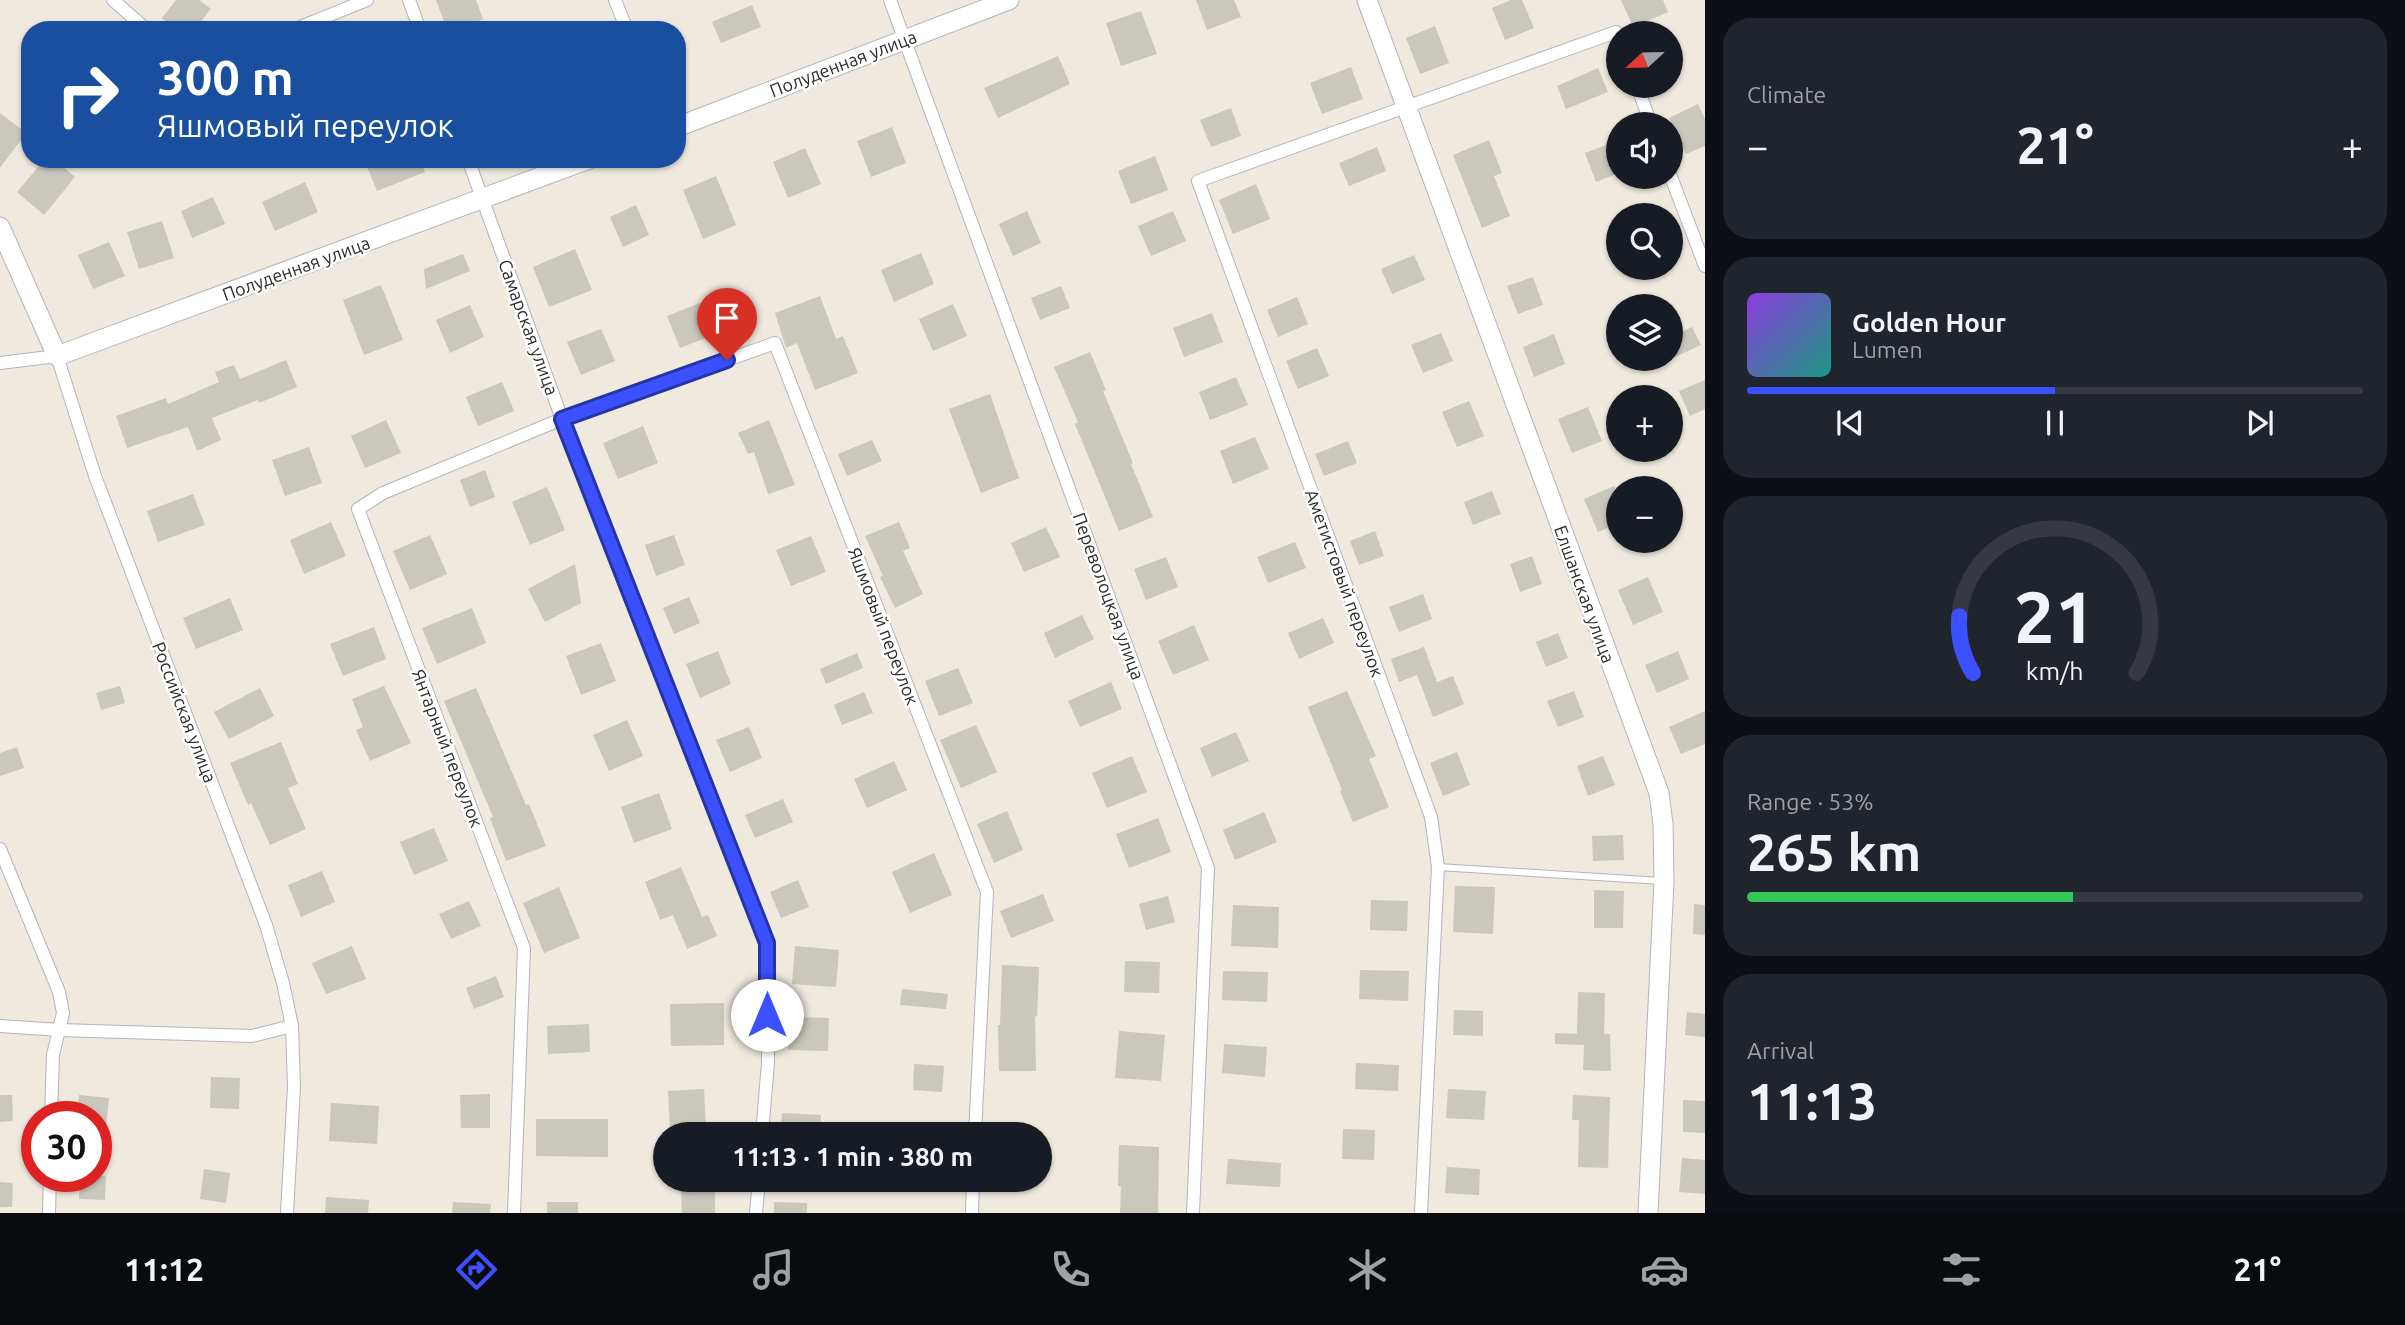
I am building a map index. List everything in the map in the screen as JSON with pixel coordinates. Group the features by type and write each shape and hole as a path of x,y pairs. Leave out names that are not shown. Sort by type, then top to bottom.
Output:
{"street":[{"path":"113,0 137,21"},
{"path":"315,21 367,0"},
{"path":"409,0 417,21"},
{"path":"615,0 623,21"},
{"name":"Переволоцкая улица","path":"890,0 1208,868 1193,1213"},
{"name":"Полуденная улица","path":"686,124 1009,0"},
{"name":"Елшанская улица","path":"1367,0 1659,793 1664,824 1664,881 1648,1213"},
{"path":"1404,106 1606,36"},
{"name":"Аметистовый переулок","path":"1404,106 1198,181 1430,817 1438,866 1422,1213"},
{"name":"Самарская улица","path":"471,168 562,419 767,943 768,1063 763,1122"},
{"name":"Полуденная улица","path":"0,363 57,356 565,168"},
{"path":"1676,189 1705,265"},
{"name":"Российская улица","path":"0,227 57,356 95,476 266,925 292,1026 295,1087 287,1213"},
{"name":"Яшмовый переулок","path":"562,419 775,344 987,892 976,1122"},
{"name":"Янтарный переулок","path":"514,1213 524,948 358,509 383,493 562,419"},
{"path":"0,849 59,992 63,1013 53,1055 51,1101"},
{"path":"0,1026 252,1035 292,1026"},
{"path":"49,1213 50,1192"},
{"path":"756,1213 758,1192"},
{"path":"972,1213 973,1192"}],"lane":[{"path":"1438,866 1664,881"}],"building":[{"path":"176,0 199,0 211,9 201,21 166,21 162,18"},
{"path":"436,0 476,0 483,19 478,21 444,21"},
{"path":"1196,0 1234,0 1241,17 1207,30"},
{"path":"1511,0 1522,0 1534,28 1505,40 1492,8"},
{"path":"1621,0 1663,0 1668,12 1647,21 1630,21"},
{"path":"752,5 761,27 721,43 712,22"},
{"path":"1141,11 1157,54 1121,66 1106,23"},
{"path":"1435,26 1449,63 1420,74 1406,38"},
{"path":"1058,56 1070,84 998,118 984,88"},
{"path":"1351,67 1363,99 1322,114 1310,83"},
{"path":"1598,68 1606,93 1566,109 1557,86"},
{"path":"1698,104 1705,119 1705,146 1686,154 1683,148 1681,112"},
{"path":"1231,108 1241,136 1211,147 1200,120"},
{"path":"0,113 21,129 21,140 0,168"},
{"path":"892,127 906,163 871,177 857,141"},
{"path":"1489,140 1502,173 1494,176 1510,216 1482,228 1453,155"},
{"path":"1606,145 1606,178 1596,182 1585,153"},
{"path":"1377,147 1386,171 1349,186 1339,163"},
{"path":"805,148 821,184 788,198 773,162"},
{"path":"1155,156 1168,190 1131,204 1118,171"},
{"path":"37,168 64,168 75,177 44,215 17,192"},
{"path":"368,168 423,168 425,172 377,191"},
{"path":"716,176 736,225 703,239 683,190"},
{"path":"305,182 318,212 275,231 262,202"},
{"path":"1256,184 1270,219 1233,234 1219,200"},
{"path":"213,197 225,224 192,238 181,211"},
{"path":"636,205 649,235 623,247 610,217"},
{"path":"1027,211 1041,243 1013,256 999,224"},
{"path":"1173,211 1186,241 1151,256 1138,226"},
{"path":"162,221 174,258 139,269 127,232"},
{"path":"109,242 125,276 93,289 78,255"},
{"path":"575,249 592,290 549,307 533,267"},
{"path":"921,253 934,284 894,302 881,270"},
{"path":"463,254 470,271 426,289 424,269"},
{"path":"1414,255 1425,280 1392,294 1381,269"},
{"path":"1533,277 1543,305 1518,314 1507,286"},
{"path":"381,285 403,340 364,355 343,300"},
{"path":"1061,286 1070,308 1040,320 1031,298"},
{"path":"718,296 731,328 680,348 667,316"},
{"path":"820,296 836,339 843,336 858,373 815,390 797,343 786,348 775,313"},
{"path":"1297,297 1308,324 1278,337 1267,310"},
{"path":"953,304 967,336 933,351 919,319"},
{"path":"470,305 484,337 450,353 436,320"},
{"path":"1212,313 1223,342 1184,357 1173,328"},
{"path":"1692,327 1701,345 1683,353 1683,331"},
{"path":"601,329 615,361 581,375 567,342"},
{"path":"1441,333 1453,361 1423,373 1411,345"},
{"path":"1554,334 1565,364 1534,377 1523,347"},
{"path":"1317,348 1329,376 1298,389 1286,361"},
{"path":"1090,352 1153,517 1119,531 1054,367"},
{"path":"286,360 297,387 212,418 221,440 197,451 188,427 127,448 116,416 166,398 168,404 219,382 215,372 234,365 240,379"},
{"path":"1236,377 1248,405 1210,420 1199,392"},
{"path":"1705,380 1705,409 1690,416 1683,400 1683,389"},
{"path":"502,382 514,411 478,426 466,397"},
{"path":"990,394 1019,478 981,493 949,409"},
{"path":"1469,401 1484,436 1457,447 1442,412"},
{"path":"1588,407 1602,441 1572,453 1558,419"},
{"path":"386,420 401,453 365,468 351,436"},
{"path":"769,420 795,485 768,494 754,452 748,454 738,433"},
{"path":"643,426 658,463 618,479 603,443"},
{"path":"1255,437 1269,469 1233,484 1220,451"},
{"path":"872,440 882,461 847,476 838,454"},
{"path":"1348,441 1357,463 1324,476 1315,454"},
{"path":"309,447 322,483 285,496 272,460"},
{"path":"485,470 495,497 470,507 460,480"},
{"path":"547,487 565,530 530,545 512,502"},
{"path":"1606,489 1606,529 1598,532 1584,499"},
{"path":"1492,491 1501,514 1473,525 1464,502"},
{"path":"193,494 205,525 158,542 147,511"},
{"path":"331,522 346,556 304,574 290,540"},
{"path":"899,522 910,548 903,551 923,594 895,608 865,536"},
{"path":"1046,527 1060,557 1024,572 1011,543"},
{"path":"1375,531 1384,556 1359,565 1350,541"},
{"path":"430,535 447,574 410,590 393,551"},
{"path":"674,535 685,565 656,576 645,545"},
{"path":"811,536 826,572 791,586 776,550"},
{"path":"1295,542 1306,568 1268,583 1257,557"},
{"path":"1532,556 1542,584 1520,592 1510,564"},
{"path":"1166,557 1178,587 1146,600 1134,569"},
{"path":"575,564 581,603 545,622 528,589"},
{"path":"1648,577 1663,612 1633,625 1618,590"},
{"path":"1423,594 1432,619 1399,632 1389,607"},
{"path":"689,597 700,623 674,634 663,608"},
{"path":"230,598 243,630 196,649 183,618"},
{"path":"472,608 486,643 437,664 422,628"},
{"path":"1082,615 1094,639 1055,658 1044,633"},
{"path":"1323,618 1334,643 1299,659 1288,633"},
{"path":"1194,625 1209,660 1173,675 1158,641"},
{"path":"374,627 386,659 343,676 330,644"},
{"path":"1558,633 1568,658 1546,667 1536,642"},
{"path":"601,643 616,681 581,695 566,656"},
{"path":"1424,647 1437,682 1453,676 1464,704 1433,717 1417,675 1399,682 1391,659"},
{"path":"718,651 731,684 700,698 686,664"},
{"path":"1678,651 1689,679 1657,693 1645,665"},
{"path":"857,653 863,668 826,684 820,669"},
{"path":"958,668 973,703 939,716 925,681"},
{"path":"1111,682 1122,709 1080,727 1068,701"},
{"path":"120,686 125,703 101,710 96,693"},
{"path":"384,686 411,743 370,761 356,730 363,727 352,699"},
{"path":"260,688 274,716 229,739 214,712"},
{"path":"476,688 546,846 506,861 490,818 493,817 444,701"},
{"path":"1347,691 1376,756 1369,759 1389,807 1353,822 1308,707"},
{"path":"1574,691 1584,717 1558,727 1547,701"},
{"path":"864,692 873,713 842,725 834,705"},
{"path":"1705,711 1705,744 1681,754 1669,727"},
{"path":"627,720 643,756 609,771 593,735"},
{"path":"976,725 997,772 961,788 940,740"},
{"path":"749,727 762,758 730,772 716,740"},
{"path":"1236,732 1249,761 1212,777 1200,748"},
{"path":"281,742 298,784 288,788 306,829 270,845 251,803 248,805 230,763"},
{"path":"17,747 24,768 0,776 0,753"},
{"path":"1457,752 1470,785 1443,796 1430,763"},
{"path":"1132,756 1147,792 1107,808 1092,773"},
{"path":"1603,756 1615,785 1588,796 1577,766"},
{"path":"894,761 907,790 867,808 854,779"},
{"path":"659,793 672,829 634,843 621,807"},
{"path":"783,799 793,822 755,838 745,815"},
{"path":"1007,811 1023,850 994,863 977,824"},
{"path":"1264,812 1277,842 1235,860 1223,830"},
{"path":"1158,818 1171,852 1129,868 1116,834"},
{"path":"434,828 448,861 414,875 400,842"},
{"path":"1623,835 1624,860 1593,861 1592,836"},
{"path":"934,853 952,895 910,913 892,872"},
{"path":"681,867 702,917 708,915 717,936 687,949 673,915 660,920 645,882"},
{"path":"322,871 335,902 301,917 288,885"},
{"path":"798,880 809,907 781,918 770,892"},
{"path":"1455,886 1495,887 1493,934 1453,932"},
{"path":"559,887 580,938 544,953 523,903"},
{"path":"1594,890 1624,891 1623,928 1594,928"},
{"path":"1043,894 1054,921 1011,938 1000,911"},
{"path":"1168,896 1175,922 1146,930 1139,904"},
{"path":"1371,900 1408,901 1407,931 1370,930"},
{"path":"469,901 481,926 451,939 439,914"},
{"path":"1694,904 1705,905 1705,935 1693,934"},
{"path":"1233,905 1279,907 1278,948 1231,946"},
{"path":"352,946 366,979 326,994 312,963"},
{"path":"795,946 839,950 836,987 792,984"},
{"path":"1125,961 1160,962 1159,993 1124,992"},
{"path":"1002,965 1039,967 1037,1017 1035,1016 1036,1071 999,1071 998,1025"},
{"path":"1360,970 1409,971 1408,1001 1359,999"},
{"path":"1223,971 1268,972 1267,1002 1222,1000"},
{"path":"496,976 504,997 474,1009 466,988"},
{"path":"902,989 948,994 946,1009 900,1005"},
{"path":"1578,992 1605,993 1604,1034 1610,1034 1611,1071 1583,1070 1584,1045 1555,1044 1555,1033 1577,1034"},
{"path":"724,1003 724,1045 671,1046 670,1004"},
{"path":"1454,1010 1483,1011 1483,1036 1453,1035"},
{"path":"1687,1012 1705,1014 1705,1037 1685,1035"},
{"path":"789,1017 829,1018 828,1051 788,1050"},
{"path":"589,1024 590,1052 548,1054 547,1026"},
{"path":"1119,1031 1165,1035 1161,1081 1115,1078"},
{"path":"1224,1044 1267,1047 1265,1077 1222,1073"},
{"path":"1356,1063 1399,1065 1398,1091 1355,1089"},
{"path":"914,1064 944,1066 942,1092 913,1090"},
{"path":"211,1077 240,1078 239,1109 210,1108"},
{"path":"704,1089 706,1122 670,1122 668,1091"},
{"path":"1448,1089 1486,1091 1484,1120 1446,1118"},
{"path":"490,1094 490,1128 461,1128 460,1095"},
{"path":"0,1095 12,1095 13,1121 0,1122"},
{"path":"79,1095 109,1098 109,1101 78,1101"},
{"path":"1573,1095 1610,1097 1608,1168 1578,1167 1579,1120 1572,1120"},
{"path":"1683,1100 1705,1101 1705,1133 1683,1132"},
{"path":"331,1103 379,1106 377,1144 329,1141"},
{"path":"782,1113 821,1115 821,1122 782,1122"},
{"path":"536,1119 608,1119 608,1157 536,1156"},
{"path":"1343,1129 1375,1130 1374,1160 1342,1159"},
{"path":"1119,1145 1159,1147 1158,1213 1120,1213"},
{"path":"1682,1158 1705,1160 1705,1194 1679,1192"},
{"path":"1228,1159 1281,1163 1280,1187 1226,1184"},
{"path":"1447,1167 1480,1169 1479,1195 1445,1193"},
{"path":"204,1169 230,1173 226,1203 200,1199"},
{"path":"0,1182 13,1183 12,1207 0,1207"},
{"path":"79,1192 105,1192 105,1200 79,1199"},
{"path":"681,1192 715,1192 715,1213 682,1213"},
{"path":"326,1197 369,1200 368,1213 325,1213"},
{"path":"453,1202 491,1204 490,1213 452,1213"},
{"path":"547,1202 578,1202 578,1213 547,1213"},
{"path":"774,1202 807,1203 807,1213 774,1213"}],"route":[{"path":"727,360 562,419 767,943 767,1015"}]}
